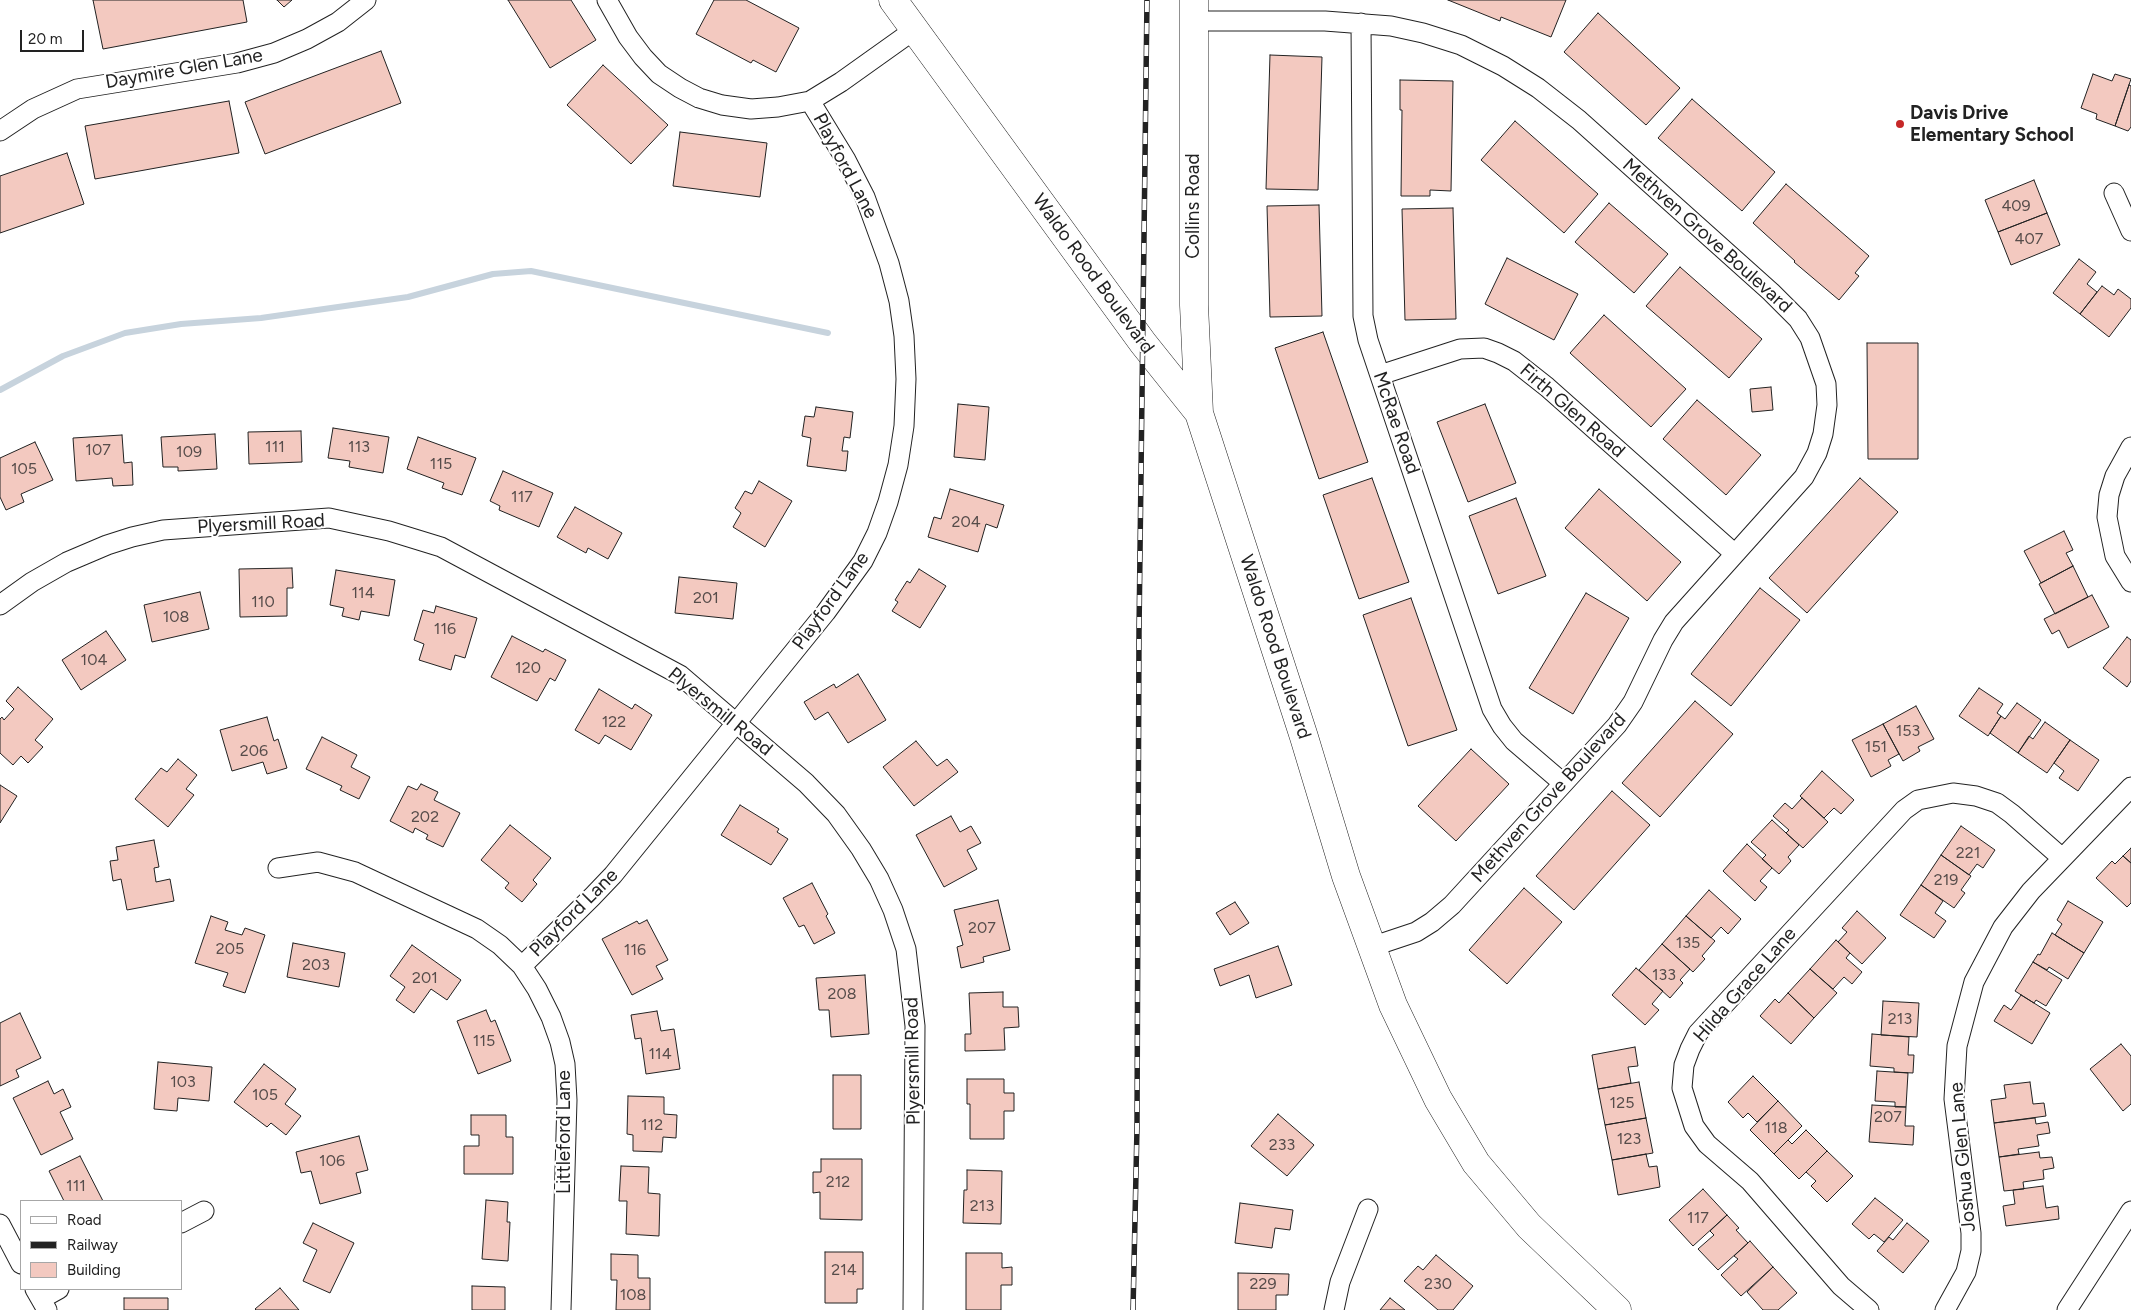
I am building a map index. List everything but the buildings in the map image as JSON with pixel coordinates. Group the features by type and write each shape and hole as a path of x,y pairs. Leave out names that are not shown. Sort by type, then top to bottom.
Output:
{"street":[{"name":"Daymire Glen Lane","path":"0,131 33,108 77,88 237,62 274,53 307,39 338,22 366,0"},
{"path":"607,0 628,37 643,57 660,74 680,88 700,98 722,105 750,109 778,107 810,101 841,82 914,30"},
{"name":"Waldo Rood Boulevard","path":"893,0 1142,343 1199,413 1304,737 1346,876 1393,1005 1438,1099 1476,1162 1529,1226 1616,1310"},
{"name":"Methven Grove Boulevard","path":"1194,10 1361,23 1423,32 1461,45 1503,66 1538,88 1579,120 1771,292 1798,320 1810,338 1826,384 1827,405 1823,434 1817,453 1804,477 1674,622 1663,640 1633,702 1617,725 1446,911 1416,932 1372,947"},
{"name":"Collins Road","path":"1194,10 1194,305 1199,413"},
{"name":"McRae Road","path":"1361,23 1363,316 1368,340 1492,709 1514,741 1563,783"},
{"name":"Playford Lane","path":"522,966 612,875 831,605 863,561 877,533 888,502 898,465 904,426 906,379 904,336 899,301 889,262 865,197 846,160 810,101"},
{"path":"2114,193 2131,231"},
{"name":"Firth Glen Road","path":"1380,375 1460,349 1484,348 1514,361 1547,387 1735,554"},
{"path":"2131,447 2115,476 2109,495 2107,517 2115,556 2131,582"},
{"name":"Plyersmill Road","path":"0,605 32,582 67,562 106,545 132,537 163,530 329,518 389,531 441,546 680,675 806,783 836,814 862,849 879,878 893,910 906,949 916,1026 913,1310"},
{"name":"Joshua Glen Lane","path":"1945,1310 1966,1272 1970,1251 1971,1232 1954,1099 1957,1046 1974,982 2003,927 2030,891 2131,787"},
{"name":"Hilda Grace Lane","path":"1869,1310 1841,1286 1750,1181 1707,1144 1694,1126 1682,1088 1684,1065 1690,1049 1698,1033 1904,810 1918,800 1953,793 1976,796 1997,803 2062,858"},
{"name":"Littleford Lane","path":"278,868 318,862 355,872 477,929 500,945 522,966 537,989 551,1016 565,1064 567,1100 561,1310"},
{"path":"1334,1310 1340,1282 1368,1209"},
{"path":"182,1222 204,1211"},
{"path":"2068,1310 2131,1211"},
{"path":"0,1224 20,1262"},
{"path":"41,1299 57,1290"}],"waterway":[{"path":"0,390 63,356 125,333 181,324 261,318 408,297 493,274 531,271 828,333"}],"railway":[{"path":"1133,1310 1137,1128 1139,631 1147,0"}],"place":[{"name":"Davis Drive Elementary School","path":"1900,124"}]}
